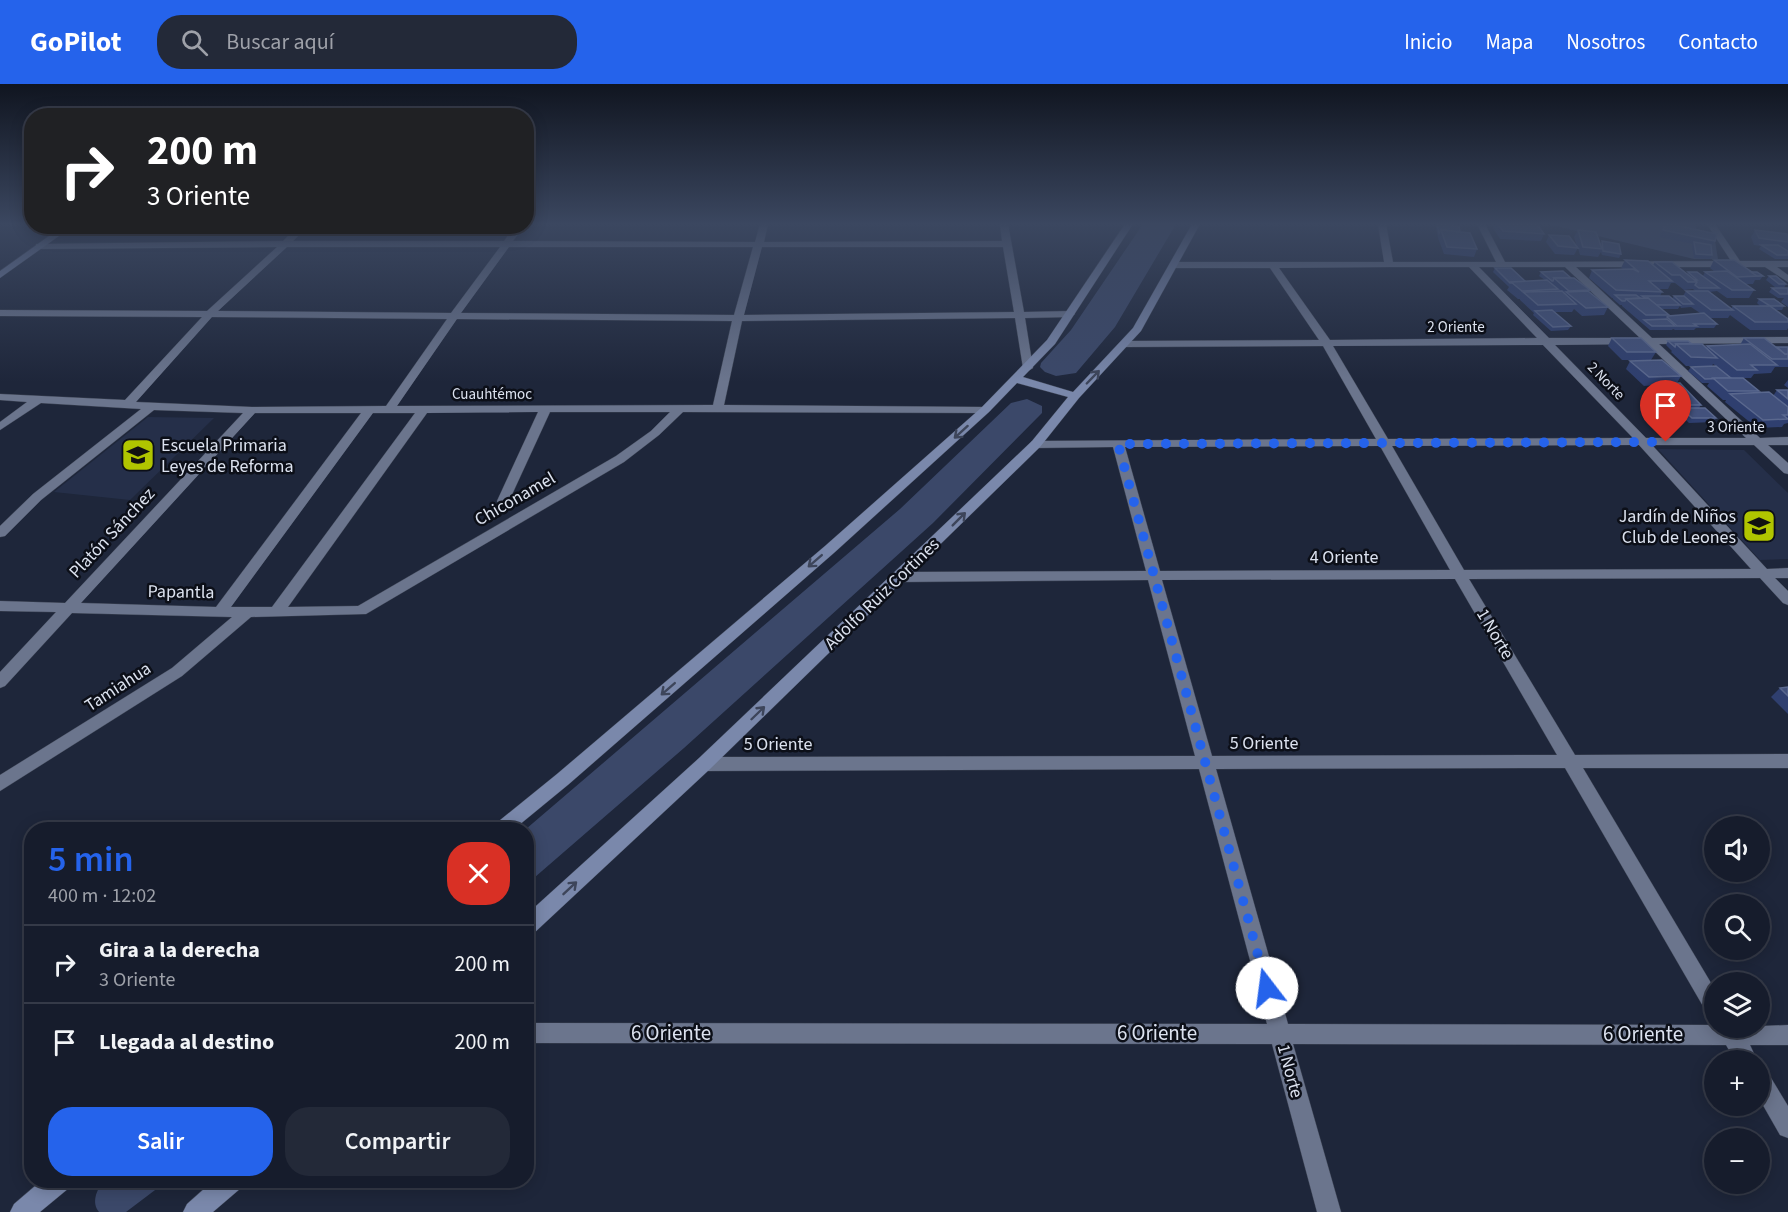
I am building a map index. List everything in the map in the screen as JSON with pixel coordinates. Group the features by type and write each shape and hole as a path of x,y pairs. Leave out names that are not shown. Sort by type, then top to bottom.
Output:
{"main road":[{"path":"510,822 830,549 985,410 1051,342 1094,277"},
{"name":"Adolfo Ruiz Cortines","path":"534,921 704,764 901,577 1036,444 1075,396 1137,329 1167,277"},
{"path":"1016,379 1075,396"},
{"path":"22,1212 51,1188"},
{"path":"195,1212 224,1188"}],"street":[{"path":"128,404 212,313 250,277"},
{"path":"389,410 483,277"},
{"path":"718,408 749,277"},
{"path":"1012,277 1028,368"},
{"name":"1 Norte","path":"1281,277 1326,342 1459,574 1704,989"},
{"name":"2 Norte","path":"1483,277 1643,442 1788,600"},
{"path":"1581,277 1788,470"},
{"path":"0,313 738,318 1070,314"},
{"name":"2 Oriente","path":"1125,344 1788,340"},
{"name":"Cuauhtémoc","path":"0,398 150,407 252,410 718,408 985,410"},
{"path":"0,427 37,400"},
{"path":"0,533 37,497 150,407"},
{"name":"Chiconamel","path":"503,501 546,408"},
{"name":"Chiconamel","path":"361,611 620,459 655,433 680,408"},
{"path":"277,611 424,409"},
{"name":"Platón Sánchez","path":"0,682 252,410"},
{"path":"219,612 369,410"},
{"name":"3 Oriente","path":"1036,444 1788,441"},
{"name":"1 Norte","path":"1118,444 1329,1212"},
{"name":"4 Oriente","path":"901,577 1788,573"},
{"name":"Papantla","path":"0,606 219,612 361,611"},
{"name":"Tamiahua","path":"0,784 177,672 248,611"},
{"name":"5 Oriente","path":"704,764 1788,761"},
{"name":"6 Oriente","path":"534,1033 1280,1034 1704,1031"},
{"name":"6 Oriente","path":"1770,1034 1788,1035"},
{"path":"1770,1097 1788,1127"}],"shaded area":[{"path":"1107,277 1145,277 1115,327 1076,373 1056,376 1045,372 1040,367 1041,363 1071,330"},
{"path":"1027,399 1042,406 1042,413 933,523 684,748 534,878 534,822 900,509 1011,403"},
{"name":"Escuela Primaria Leyes de Reforma","path":"148,417 214,418 130,500 54,492"},
{"name":"Jardín de Niños Club de Leones","path":"1658,449 1744,450 1788,493 1788,559 1760,560"},
{"path":"99,1188 158,1188 126,1212 99,1212 95,1204"}],"building":[{"path":"1504,277 1520,277 1526,282 1510,283"},
{"path":"1547,277 1571,278 1554,278 1552,281"},
{"path":"1600,277 1667,277 1672,281 1649,281 1662,292 1616,290"},
{"path":"1682,277 1690,277 1697,282 1688,282"},
{"path":"1693,277 1703,277 1719,288 1699,288 1695,285 1697,282 1695,280 1697,280"},
{"path":"1712,277 1735,277 1754,290 1732,290"},
{"path":"1770,277 1777,277 1786,284 1779,284"},
{"path":"1554,278 1574,278 1590,290 1569,291"},
{"path":"1547,280 1558,289 1522,291 1511,282"},
{"path":"1772,288 1788,288 1788,294 1780,294"},
{"path":"1562,291 1576,304 1538,305 1523,292"},
{"path":"1588,291 1608,307 1586,308 1566,292"},
{"path":"1686,291 1708,291 1733,310 1711,310"},
{"path":"1615,295 1636,295 1640,298 1622,301"},
{"path":"1642,296 1669,296 1680,305 1656,305"},
{"path":"1674,296 1684,296 1693,304 1683,304"},
{"path":"1648,298 1669,315 1646,315 1626,299"},
{"path":"1759,299 1774,299 1784,306 1770,306"},
{"path":"1733,306 1770,306 1788,319 1788,322 1755,322"},
{"path":"1552,310 1571,326 1553,327 1535,311"},
{"path":"1704,313 1717,324 1677,326 1667,317 1668,316"},
{"path":"1667,319 1675,326 1652,326 1644,320"},
{"path":"1612,338 1641,338 1656,352 1627,352"},
{"path":"1744,338 1764,338 1788,354 1788,359 1772,359"},
{"path":"1668,341 1688,341 1692,344 1676,344 1675,347"},
{"path":"1676,344 1702,344 1717,358 1691,357"},
{"path":"1750,344 1777,365 1751,365 1757,370 1737,370 1707,346"},
{"path":"1777,347 1788,347 1788,354 1785,354"},
{"path":"1662,360 1681,376 1649,377 1630,361"},
{"path":"1716,366 1731,378 1705,379 1691,367"},
{"path":"1713,378 1743,378 1759,391 1728,391"},
{"path":"1680,383 1701,405 1676,405 1657,384"},
{"path":"1777,390 1788,390 1788,399"},
{"path":"1769,392 1788,407 1788,415 1783,415 1788,419 1763,420 1730,394"},
{"path":"1681,408 1705,408 1716,418 1692,418"},
{"path":"1788,687 1788,696 1780,688"}],"place":[{"name":"Escuela Primaria Leyes de Reforma","path":"138,455"},
{"name":"Jardín de Niños Club de Leones","path":"1759,526"}],"route":[{"path":"1267,988 1118,444 1666,442"}]}
